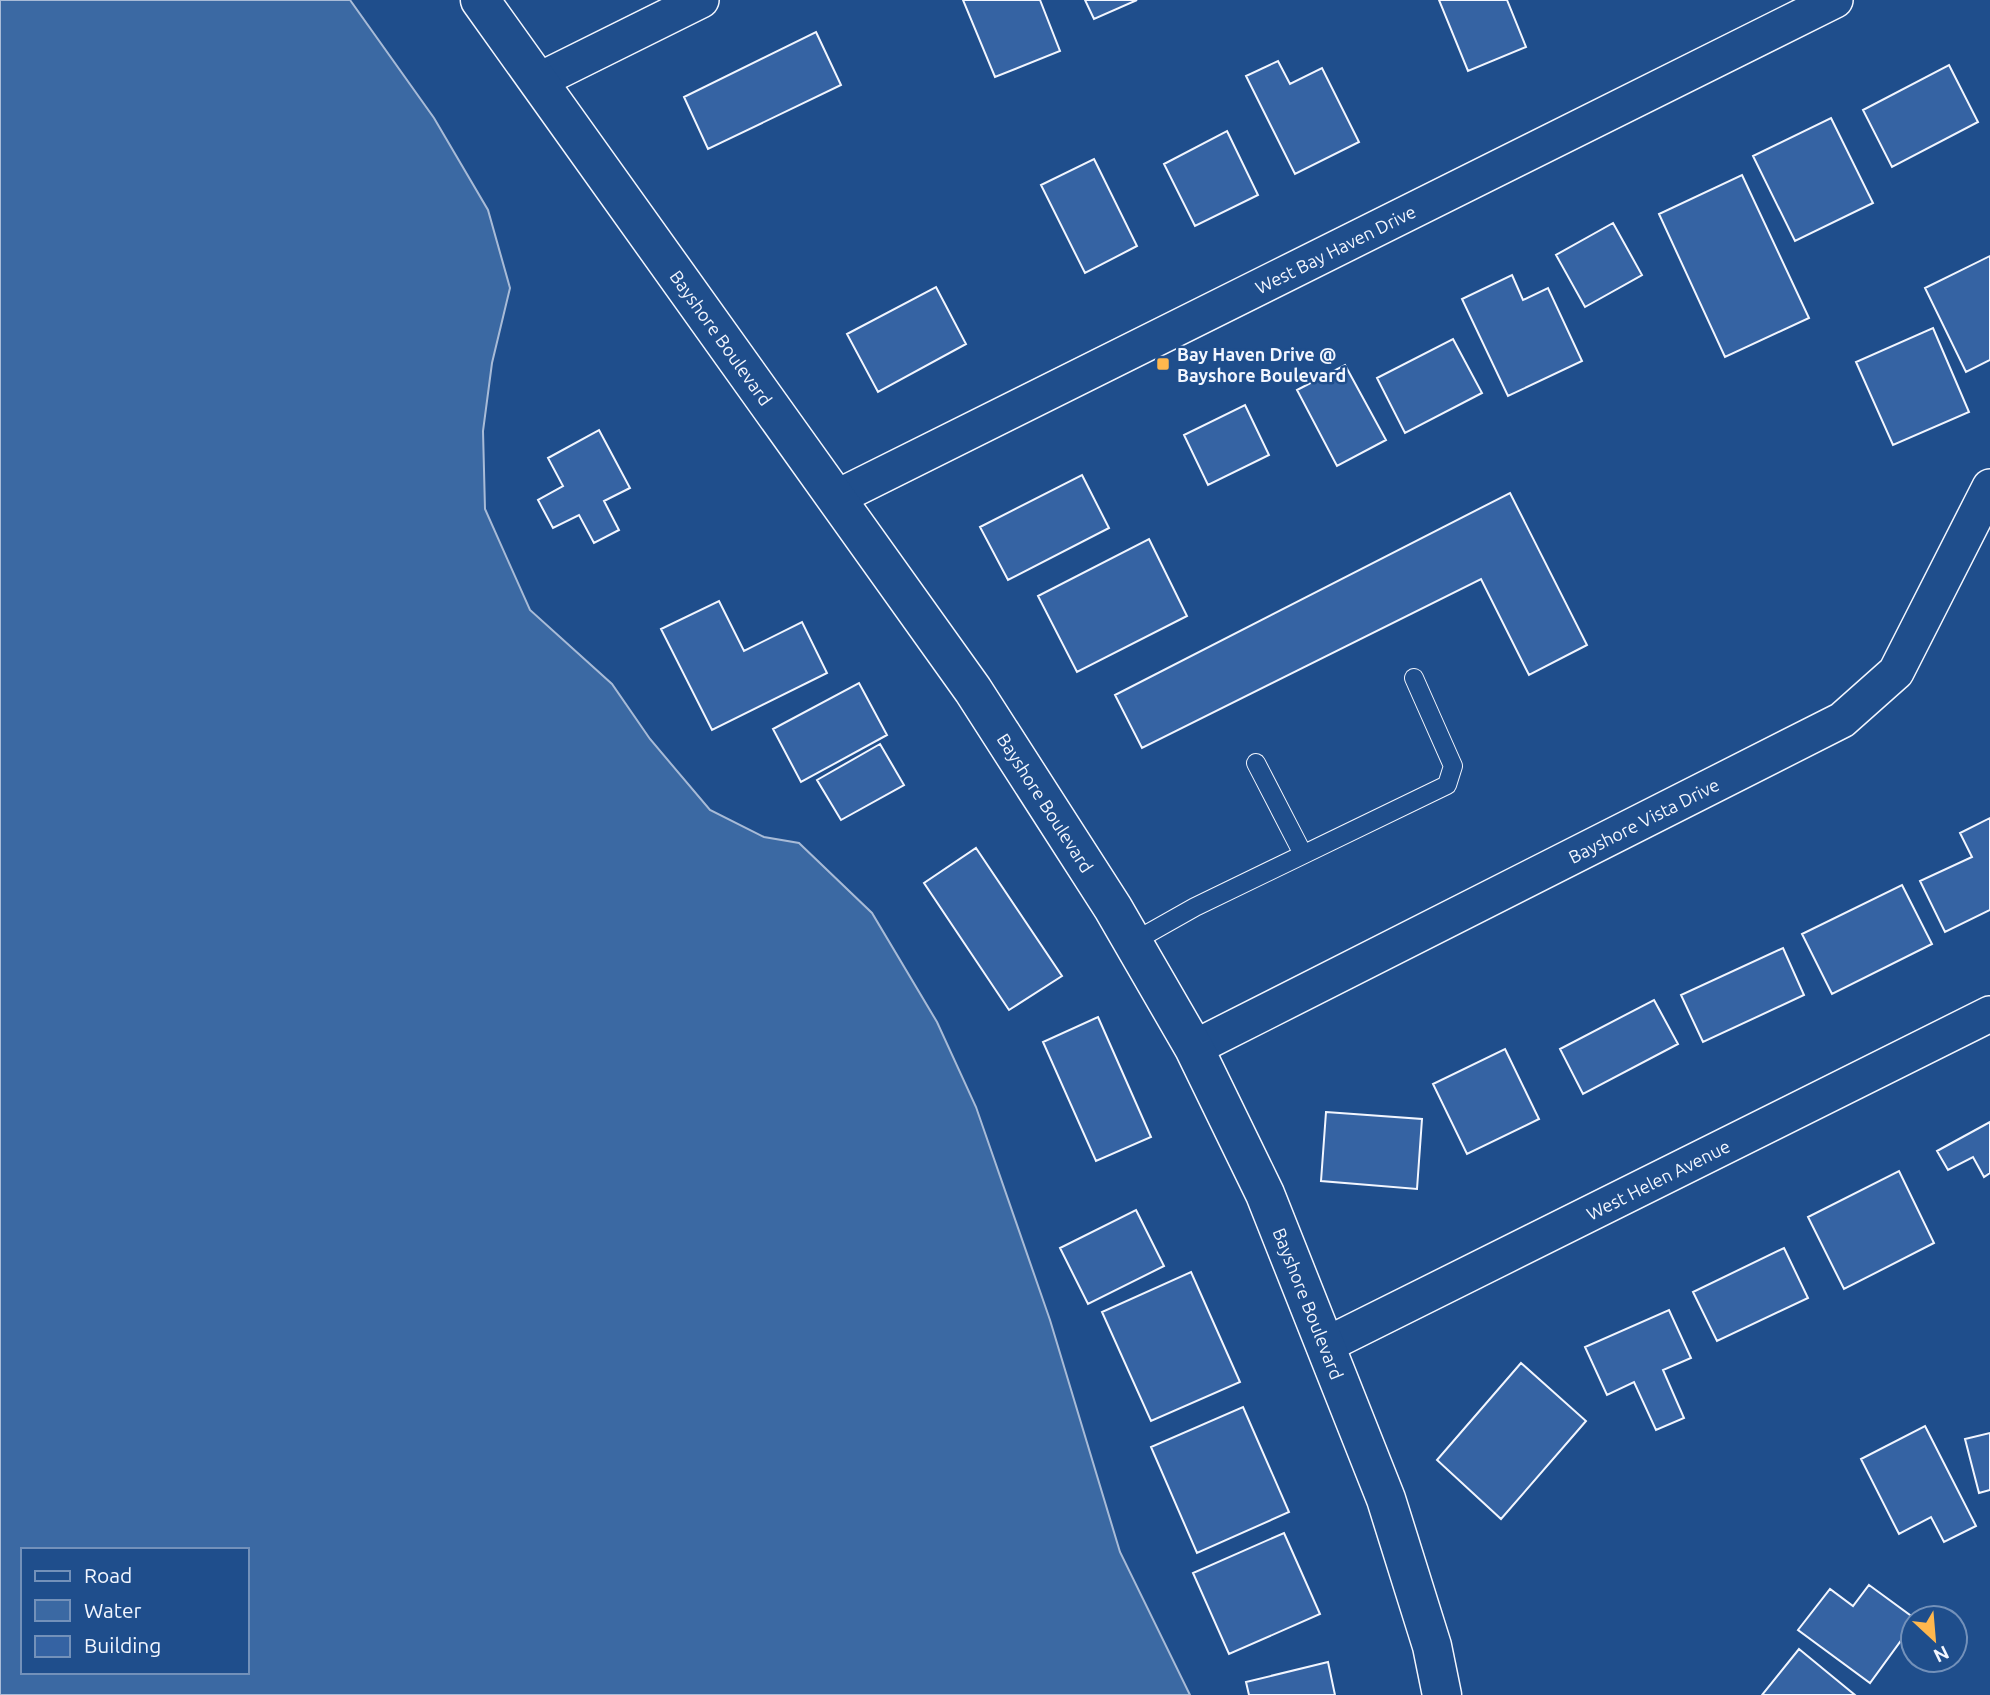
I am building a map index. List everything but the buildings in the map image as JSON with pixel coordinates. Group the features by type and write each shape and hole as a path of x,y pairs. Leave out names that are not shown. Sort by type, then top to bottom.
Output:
{"street":[{"name":"Bayshore Boulevard","path":"480,0 973,690 1133,942 1194,1048 1265,1194 1386,1499 1432,1646 1441,1695"},
{"path":"538,81 701,0"},
{"name":"West Bay Haven Drive","path":"836,498 1835,0"},
{"name":"Bayshore Vista Drive","path":"1194,1048 1842,720 1896,672 1990,487"},
{"name":"West Helen Avenue","path":"1326,1345 1990,1014"}],"lane":[{"path":"1133,942 1195,908 1447,785 1453,766 1414,678"},
{"path":"1256,763 1303,854"}],"water":[{"path":"0,0 350,0 434,118 488,210 510,288 492,363 483,431 485,509 530,610 612,684 650,739 710,810 764,837 799,843 872,913 937,1022 976,1107 1050,1320 1120,1552 1190,1695 0,1695"}],"place":[{"name":"Bay Haven Drive @ Bayshore Boulevard","path":"1163,364"}]}
